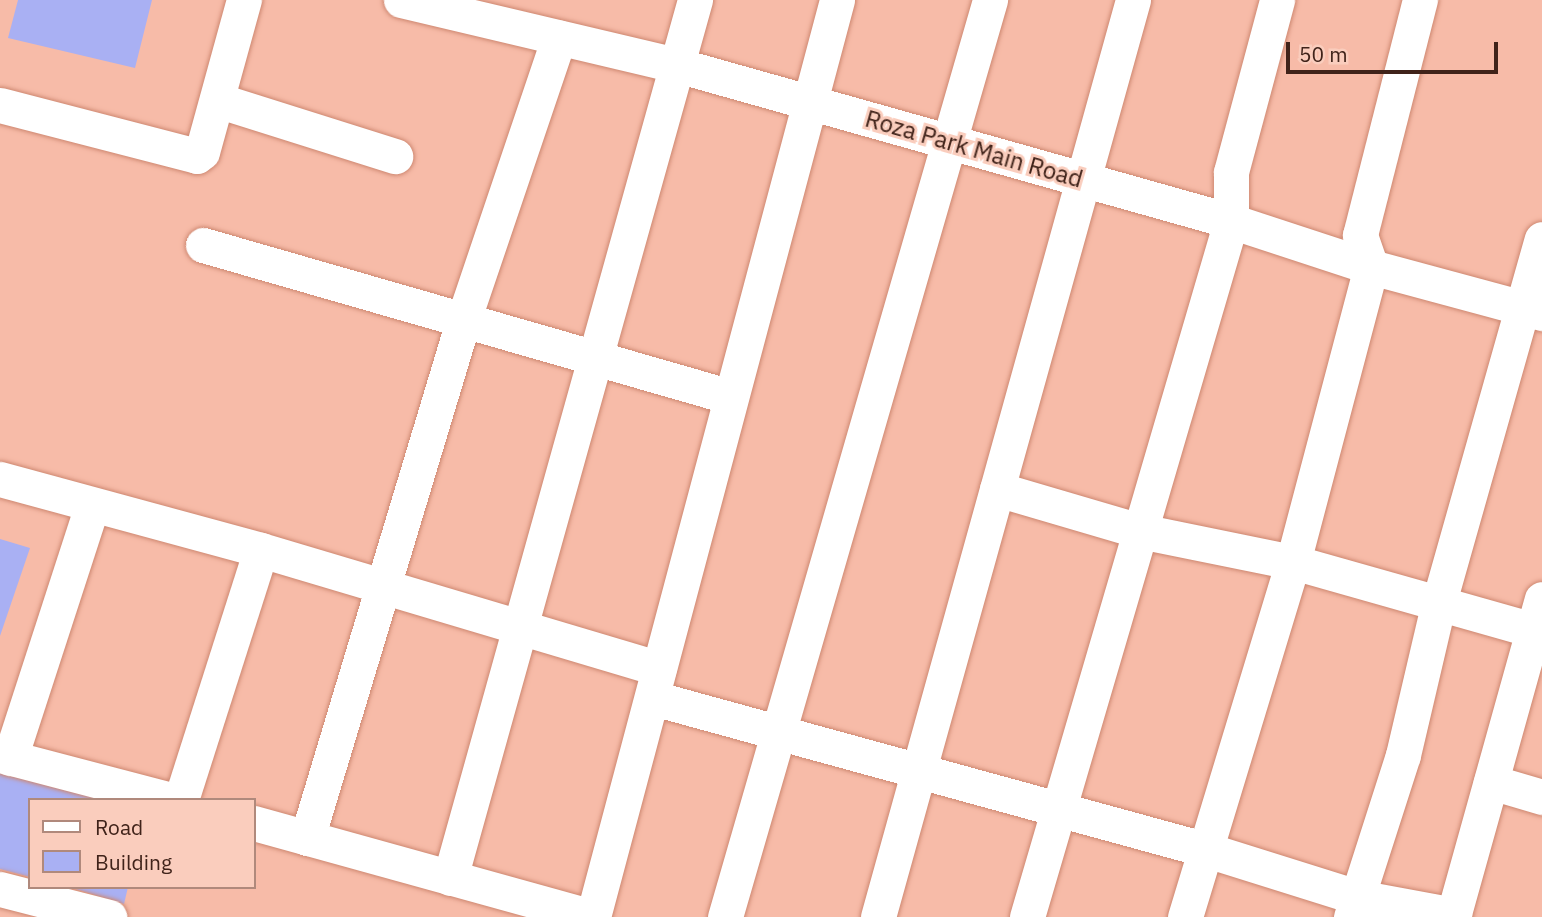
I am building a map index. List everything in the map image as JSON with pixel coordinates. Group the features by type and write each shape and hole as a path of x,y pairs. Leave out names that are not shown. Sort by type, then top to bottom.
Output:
{"street":[{"path":"0,105 197,156 202,152 243,0"},
{"name":"Roza Park Main Road","path":"403,0 677,65 1231,221 1371,267 1532,310"},
{"path":"450,878 695,0"},
{"path":"256,824 593,917 836,0"},
{"path":"725,917 990,0"},
{"path":"878,917 1133,0"},
{"path":"1027,917 1231,221 1231,172 1277,0"},
{"path":"1185,917 1293,562 1371,267 1360,235 1420,0"},
{"path":"306,838 464,318 559,38"},
{"path":"217,100 395,156"},
{"path":"1354,907 1403,755 1439,602 1532,310 1542,239"},
{"path":"203,245 731,397"},
{"path":"0,479 261,550 519,629 780,733 1207,850 1354,907 1454,916 1538,617 1439,602 1293,562 1140,531 997,489"},
{"path":"92,505 5,757 164,798"},
{"path":"182,798 261,550"},
{"path":"1491,782 1542,797"},
{"path":"0,889 109,917"}],"building":[{"path":"18,0 152,0 135,68 8,38"},
{"path":"0,539 30,548 0,636"},
{"path":"0,766 111,798 28,798 28,876 0,869"},
{"path":"75,889 128,889 124,904"}]}
